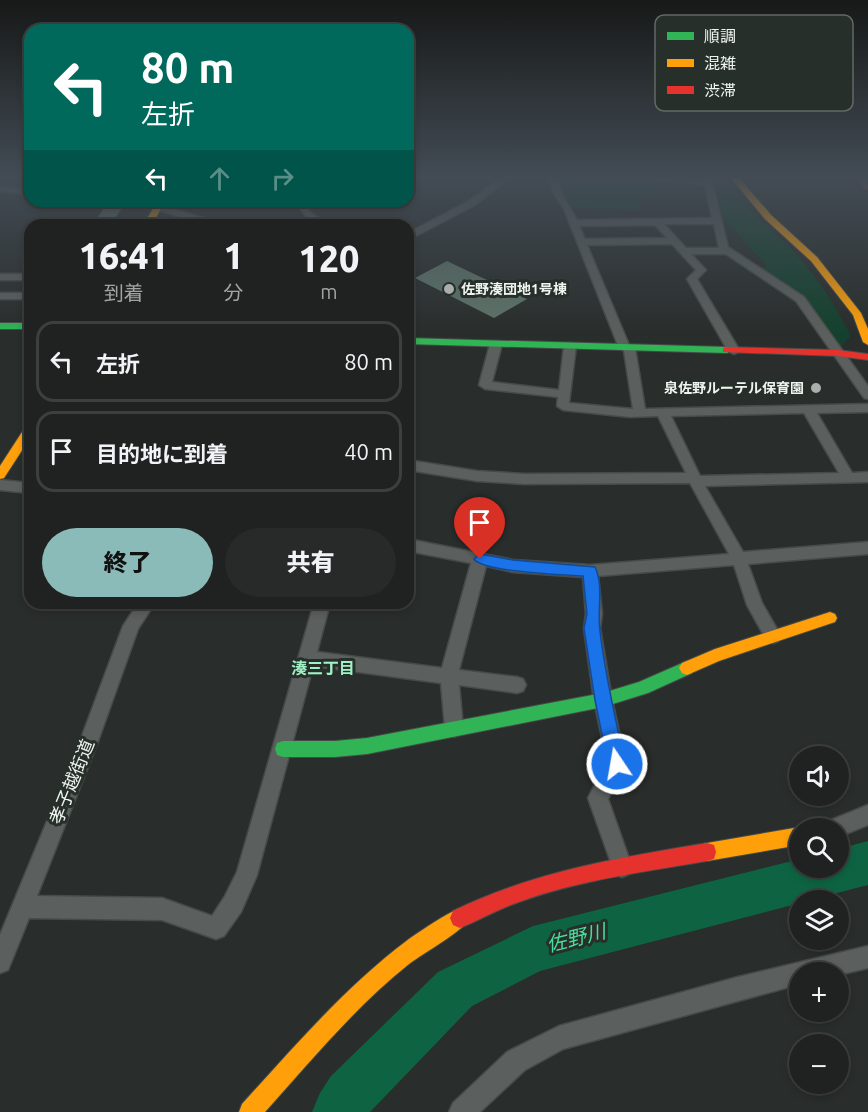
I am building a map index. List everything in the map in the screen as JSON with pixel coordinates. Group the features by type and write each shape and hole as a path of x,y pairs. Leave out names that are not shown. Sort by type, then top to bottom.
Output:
{"street":[{"path":"576,230 627,348 636,385 639,412"},
{"path":"664,230 700,270 692,279 734,351"},
{"path":"720,230 724,248 800,299 868,395"},
{"path":"783,230 814,259 858,315 868,342"},
{"path":"582,242 674,241"},
{"path":"683,251 728,251"},
{"path":"0,277 24,277"},
{"path":"0,297 24,296"},
{"path":"0,326 24,326"},
{"path":"414,341 838,353 868,357"},
{"path":"496,344 486,385 564,394"},
{"path":"570,346 563,406 639,412 868,408"},
{"path":"808,409 848,477"},
{"path":"662,411 695,480 739,559 755,605 773,636"},
{"path":"0,475 24,438"},
{"path":"414,466 477,476 524,479 695,480 868,477"},
{"path":"0,485 24,487"},
{"path":"414,546 513,566 590,571 868,548"},
{"path":"454,728 449,675 480,559"},
{"path":"590,571 594,614 592,628 603,700 617,764 598,798 622,867"},
{"name":"孝子越街道","path":"0,962 88,744 131,626 143,609"},
{"path":"22,907 162,909 216,928 233,904 247,874 320,609"},
{"path":"283,749 335,749 367,746 603,700 642,688 716,656 830,618"},
{"path":"307,658 517,685"},
{"path":"849,823 868,815"},
{"path":"250,1112 336,1018 394,962 431,934 491,901 570,876 789,838"},
{"path":"847,962 868,957"},
{"path":"462,1112 516,1061 559,1038 789,976"}],"green space":[{"path":"733,230 771,230 791,249 817,280 851,336 842,345 837,345 803,299 759,269 767,266"}],"building":[{"name":"佐野湊団地1号棟","path":"447,261 527,299 494,318 415,278"}],"waterway":[{"name":"佐野川","path":"339,1112 350,1095 455,989 533,949 868,863"}],"traffic: fast":[{"path":"0,326 24,326"},
{"path":"414,341 727,350"},
{"path":"283,749 335,749 367,746 603,700 642,688 687,668"}],"traffic: slow":[{"path":"782,230 814,259 858,315 868,342"},
{"path":"0,475 24,438"},
{"path":"687,668 715,656 830,618"},
{"path":"707,852 789,838"},
{"path":"250,1112 322,1032 374,981 429,937 460,918"}],"traffic: jam":[{"path":"727,350 838,353 868,357"},
{"path":"460,918 519,892 549,883 612,868 707,852"}],"place":[{"name":"佐野湊団地1号棟","path":"449,289"},
{"name":"泉佐野ルーテル保育園","path":"816,388"}],"district":[{"name":"湊三丁目","path":"323,668"}],"route":[{"path":"480,559 513,566 590,571 594,614 592,628 603,700 617,764"}]}
